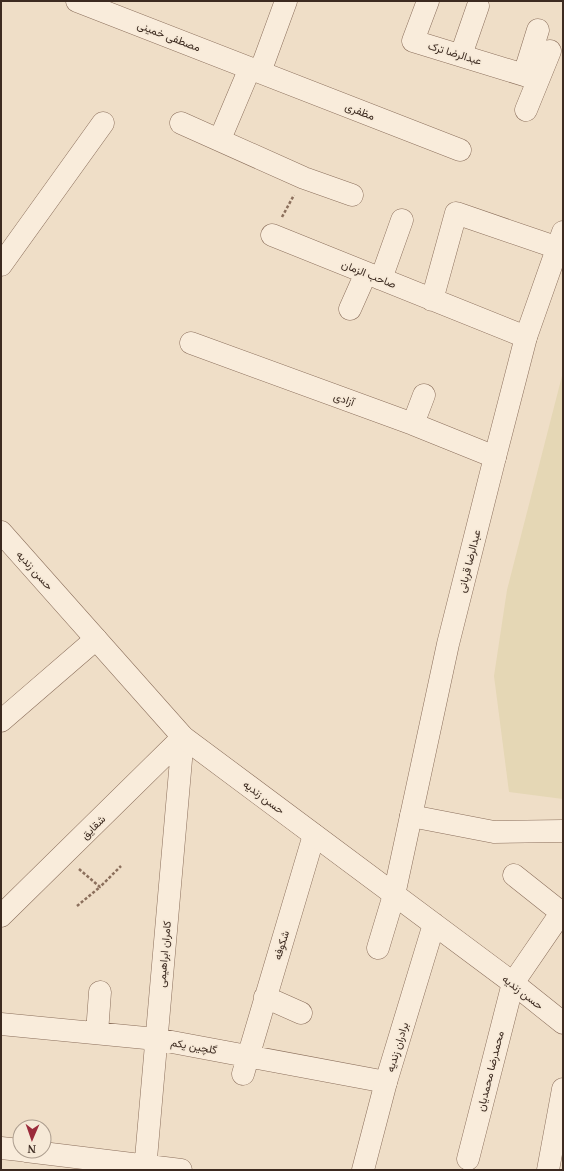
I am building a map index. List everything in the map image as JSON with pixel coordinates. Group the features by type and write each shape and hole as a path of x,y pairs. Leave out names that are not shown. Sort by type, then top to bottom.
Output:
{"street":[{"name":"مصطفی خمینی","path":"77,1 255,70"},
{"path":"220,139 255,70 286,1"},
{"name":"عبدالرضا ترک","path":"428,1 413,41 530,77"},
{"path":"461,55 478,6"},
{"path":"526,110 538,30"},
{"path":"530,77 550,51"},
{"name":"مظفری","path":"255,70 460,150"},
{"path":"1,265 102,123"},
{"path":"181,123 220,139 304,178 352,196"},
{"path":"432,300 456,213 560,240"},
{"path":"350,309 374,276 402,220"},
{"name":"صاحب الزمان","path":"272,235 526,337"},
{"name":"عبدالرضا قربانی","path":"378,948 394,895 448,644 495,457 526,337 560,240"},
{"name":"آزادی","path":"191,343 413,424 495,457"},
{"path":"413,424 424,395"},
{"name":"حسن زندیه","path":"1,532 183,737 513,983 563,1023"},
{"path":"1,721 96,639"},
{"name":"شقایق","path":"1,916 183,737"},
{"name":"کامران ابراهیمی","path":"145,1168 183,737"},
{"path":"411,816 494,832 563,831"},
{"name":"شکوفه","path":"246,1065 314,835"},
{"path":"513,983 562,914 514,875"},
{"name":"برادران زندیه","path":"363,1170 386,1082 434,924"},
{"name":"محمدرضا محمدیان","path":"468,1159 513,983"},
{"path":"97,1033 100,992"},
{"path":"265,997 301,1013"},
{"name":"گلچین یکم","path":"1,1024 156,1039 246,1065 386,1082"},
{"path":"548,1170 563,1089"},
{"path":"1,1148 12,1149"},
{"path":"52,1155 145,1168 181,1170"}],"path":[{"path":"272,235 304,178"},
{"path":"63,856 100,887"},
{"path":"77,906 100,887 121,866"}],"shaded area":[{"path":"563,372 563,799 509,792 494,676 507,590"}]}
